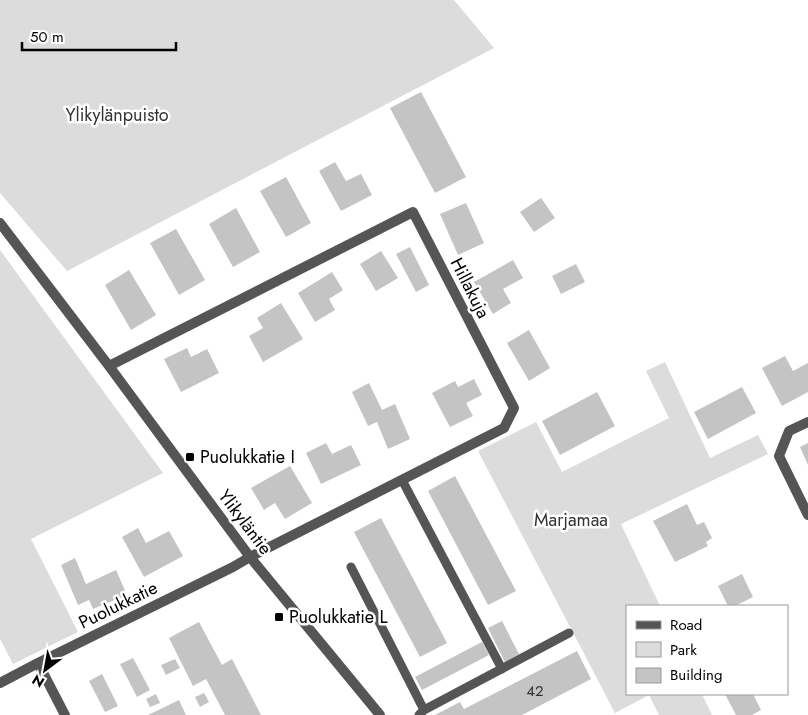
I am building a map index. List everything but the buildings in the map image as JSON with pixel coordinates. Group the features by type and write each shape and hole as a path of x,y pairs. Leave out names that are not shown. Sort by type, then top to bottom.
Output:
{"street":[{"name":"Hillakuja","path":"109,366 413,212 514,408 504,428 250,557"},
{"name":"Ylikyläntie","path":"0,223 109,366 250,557 380,715"},
{"path":"808,422 789,431 779,456 808,516"},
{"name":"Puolukkatie","path":"0,683 250,557"},
{"path":"38,663 65,715"}],"lane":[{"path":"402,480 502,669"},
{"path":"351,566 421,712 569,633"}],"green space":[{"name":"Ylikylänpuisto","path":"0,0 454,0 494,48 67,271 0,193"},
{"path":"0,250 163,473 31,539 78,632 13,664 0,639"},
{"name":"Marjamaa","path":"665,362 710,458 758,435 768,454 621,524 660,605 626,605 626,695 649,695 615,713 478,451 536,422 562,472 669,418 646,371"},
{"name":"Marjamaa","path":"649,695 702,695 712,715 659,715"}],"place":[{"name":"Puolukkatie I","path":"190,457"},
{"name":"Puolukkatie L","path":"279,617"}]}
